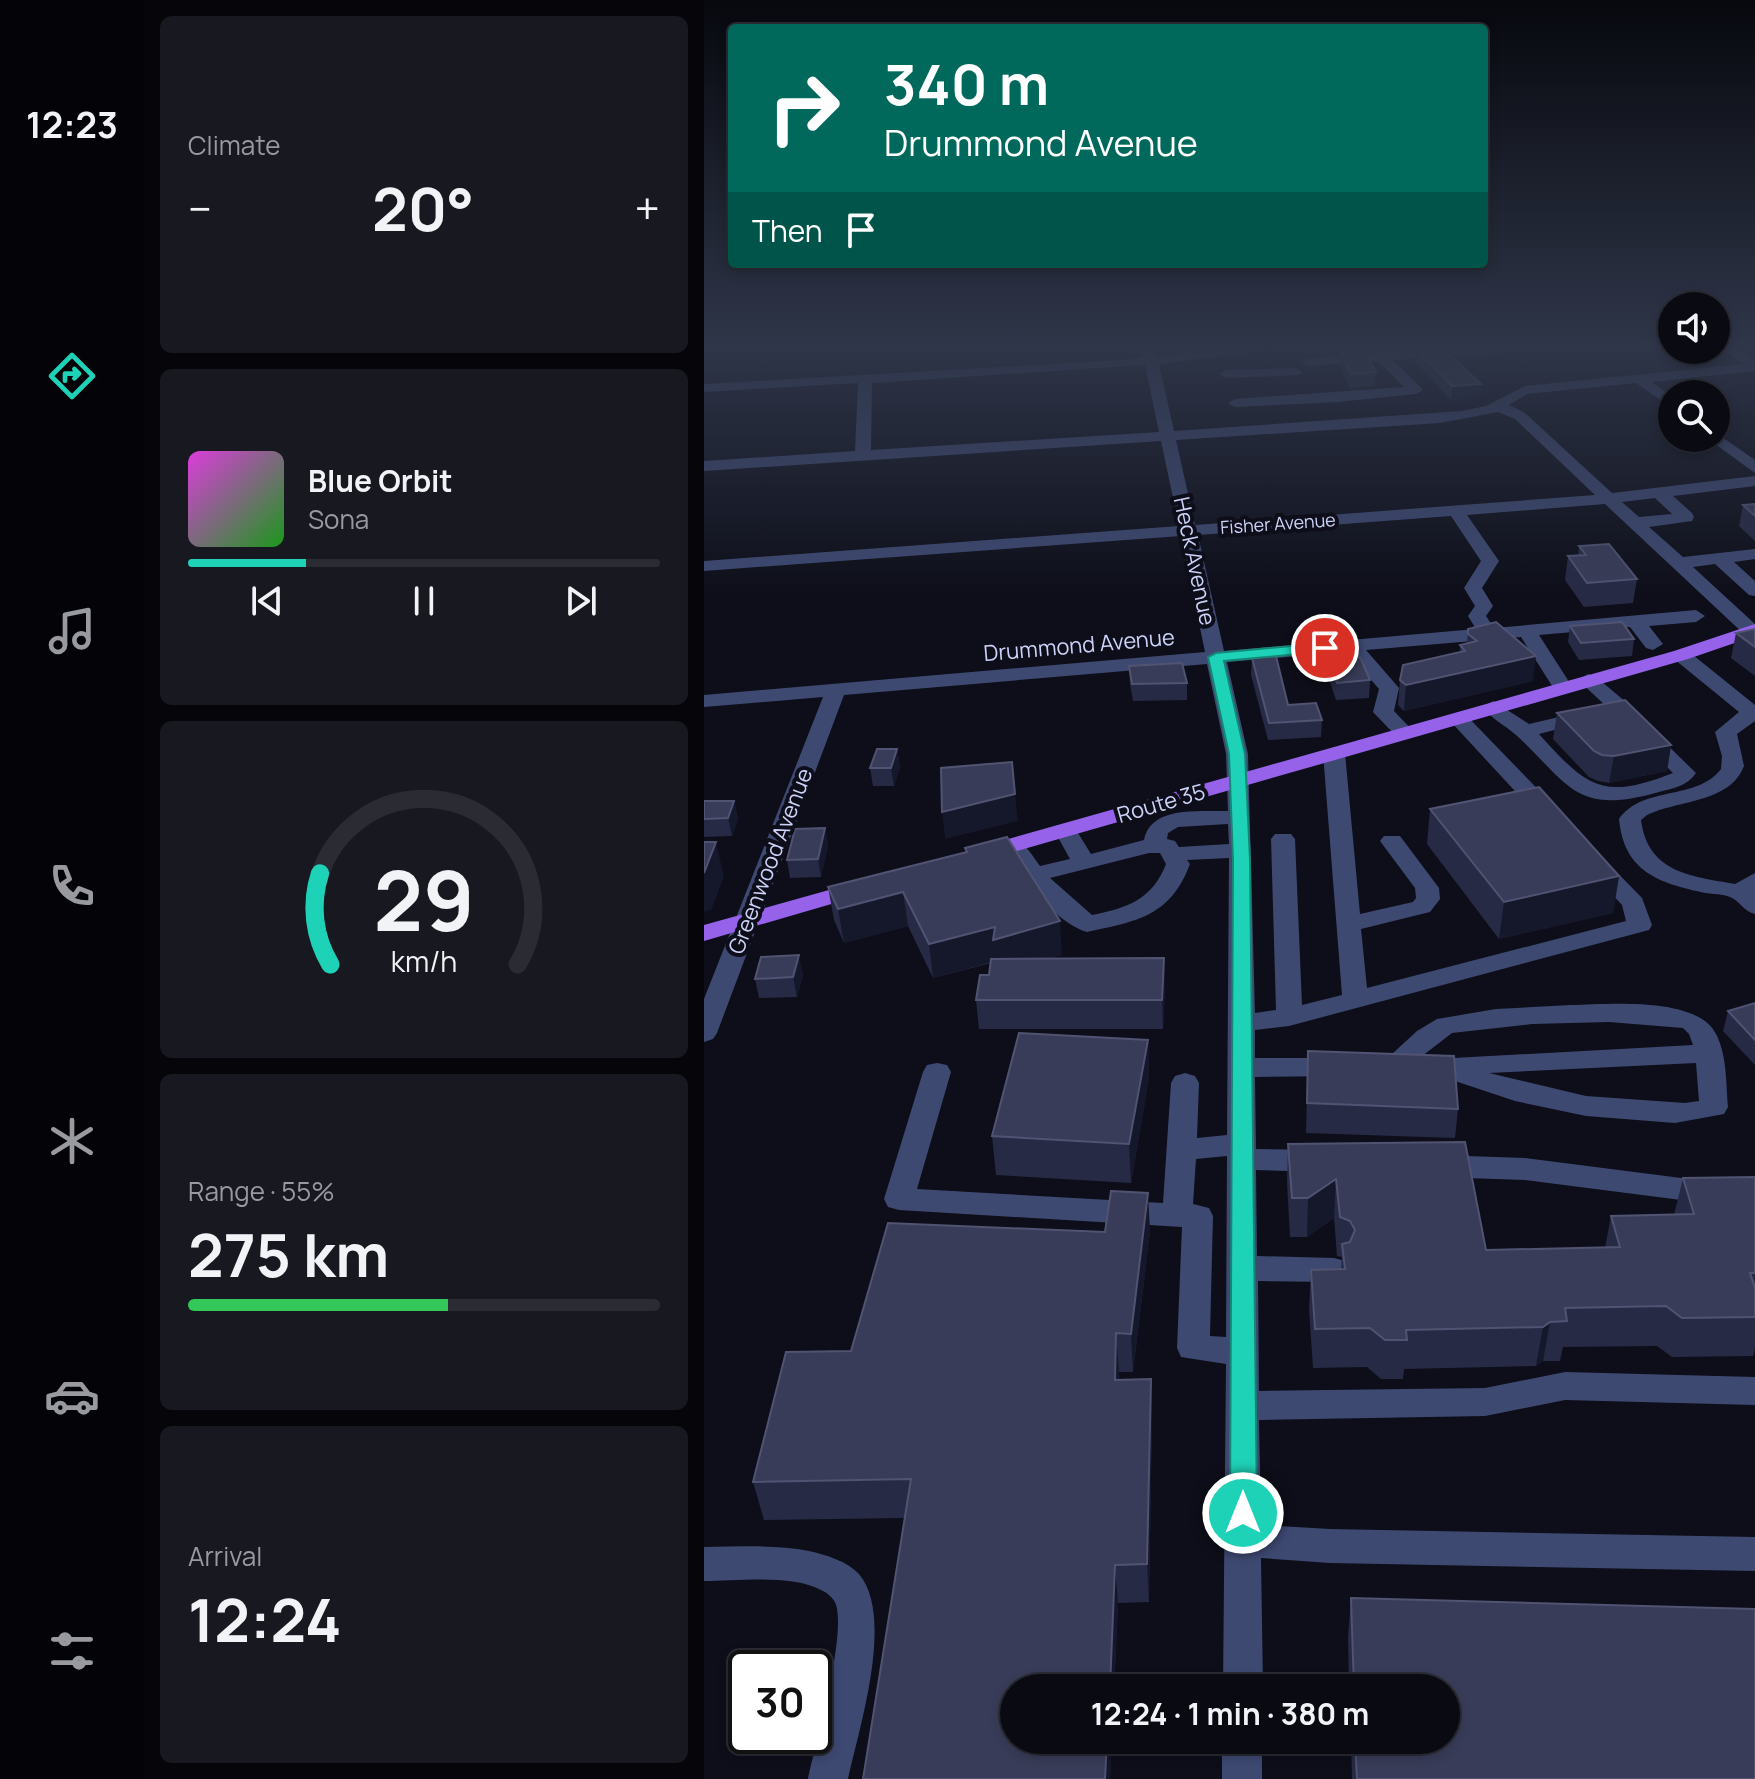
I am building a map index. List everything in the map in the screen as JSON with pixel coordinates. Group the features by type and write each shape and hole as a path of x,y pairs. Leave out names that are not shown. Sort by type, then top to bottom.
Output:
{"main road":[{"name":"Route 35","path":"962,859 1681,655 1754,630"},
{"path":"704,933 885,881"}],"street":[{"path":"863,456 864,430"},
{"name":"Heck Avenue","path":"1167,430 1237,754 1243,1151 1243,1674"},
{"path":"704,466 1255,430"},
{"path":"1535,430 1754,630"},
{"path":"1730,449 1755,468"},
{"name":"Fisher Avenue","path":"704,566 1456,511 1755,481"},
{"path":"1636,523 1686,517 1659,492"},
{"path":"1456,511 1490,561 1473,588 1484,606 1477,616 1488,634"},
{"path":"1679,563 1755,554"},
{"path":"1719,558 1755,591"},
{"name":"Drummond Avenue","path":"704,701 1696,616"},
{"path":"1635,621 1653,644"},
{"path":"1526,630 1563,688"},
{"path":"1442,638 1454,656"},
{"path":"1352,646 1389,688 1383,712 1404,733"},
{"path":"1681,655 1753,714 1726,732 1733,758 1732,769 1726,777 1714,785 1645,807 1630,819 1634,844 1653,869 1686,882 1750,893"},
{"path":"1379,675 1407,671"},
{"path":"1493,707 1523,730 1578,785 1598,794 1615,795 1680,779 1685,773 1679,764 1588,680"},
{"name":"Greenwood Avenue","path":"704,1033 836,690"},
{"path":"1523,730 1618,709"},
{"path":"1458,718 1562,828"},
{"path":"1334,753 1355,1000"},
{"path":"1011,845 1049,893 1087,924 1134,914 1169,888 1178,864 1163,850 1157,830 1173,820 1240,817"},
{"path":"1065,830 1084,862"},
{"path":"1283,839 1289,1017"},
{"path":"1350,924 1421,907 1428,899 1427,888 1392,841"},
{"path":"1035,875 1084,862 1163,850 1207,850 1284,871"},
{"path":"1242,1023 1289,1017 1640,925 1633,903 1583,850"},
{"path":"1393,1066 1443,1025 1519,1015 1666,1016 1694,1023 1703,1035 1709,1053 1714,1107 1690,1114 1577,1107 1492,1087 1445,1067"},
{"path":"1242,1068 1445,1067 1709,1053"},
{"path":"937,1072 899,1199 1243,1219"},
{"path":"1185,1083 1182,1150 1193,1348 1243,1352"},
{"path":"1182,1150 1243,1151 1346,1162"},
{"path":"1406,1165 1525,1169 1689,1190 1755,1188"},
{"path":"1243,1268 1334,1270"},
{"path":"1243,1406 1485,1402 1565,1386 1755,1391"},
{"path":"1243,1540 1330,1546 1755,1554"},
{"path":"704,1564 783,1565 818,1570 837,1579 849,1591 855,1604 856,1634 828,1779"},
{"path":"1242,1754 1242,1779"}],"building":[{"path":"1755,504 1755,516 1743,505"},
{"path":"1609,544 1637,579 1587,583 1568,556 1586,555 1579,546"},
{"path":"1496,622 1536,656 1406,685 1400,680 1403,665 1465,651 1460,645 1477,641 1468,634 1468,629"},
{"path":"1622,622 1634,639 1581,643 1570,626"},
{"path":"1755,629 1755,647 1736,633"},
{"path":"1276,656 1288,705 1316,703 1322,720 1269,723 1252,658"},
{"path":"1360,657 1370,680 1337,683 1328,659"},
{"path":"1182,663 1187,683 1132,684 1129,666"},
{"path":"1625,700 1671,745 1614,756 1602,755 1594,751 1557,713"},
{"path":"877,749 897,749 891,768 870,768"},
{"path":"1012,762 1015,794 942,812 941,768"},
{"path":"1539,787 1619,876 1504,902 1430,809"},
{"path":"704,801 734,801 728,818 704,819"},
{"path":"825,828 818,859 787,860 795,829"},
{"path":"1007,837 1060,921 993,940 995,927 929,944 903,892 838,909 828,887 967,852 965,848"},
{"path":"704,842 716,842 704,873"},
{"path":"799,955 793,977 755,979 761,957"},
{"path":"1164,958 1162,1000 976,1000 980,975 989,975 991,959"},
{"path":"1755,1003 1755,1040 1728,1011"},
{"path":"1019,1033 1148,1040 1129,1144 992,1136"},
{"path":"1308,1051 1454,1056 1458,1109 1307,1103"},
{"path":"1465,1142 1486,1250 1620,1247 1611,1216 1694,1214 1683,1178 1755,1177 1755,1273 1750,1273 1755,1288 1755,1317 1682,1318 1666,1306 1565,1308 1567,1321 1550,1322 1543,1327 1406,1330 1407,1340 1385,1340 1370,1328 1315,1329 1311,1270 1345,1269 1342,1244 1350,1242 1355,1230 1350,1221 1340,1217 1336,1179 1308,1198 1292,1198 1288,1144"},
{"path":"1111,1191 1148,1193 1131,1334 1116,1333 1115,1380 1151,1379 1147,1564 1115,1565 1111,1674 1000,1674 1000,1754 1106,1754 1105,1779 863,1779 911,1479 753,1482 786,1352 851,1351 888,1223 1105,1232"},
{"path":"1351,1598 1755,1609 1755,1779 1357,1779 1356,1754 1460,1754 1460,1674 1354,1674"}],"route":[{"path":"1243,1513 1241,860 1237,754 1216,657 1325,648"}]}
